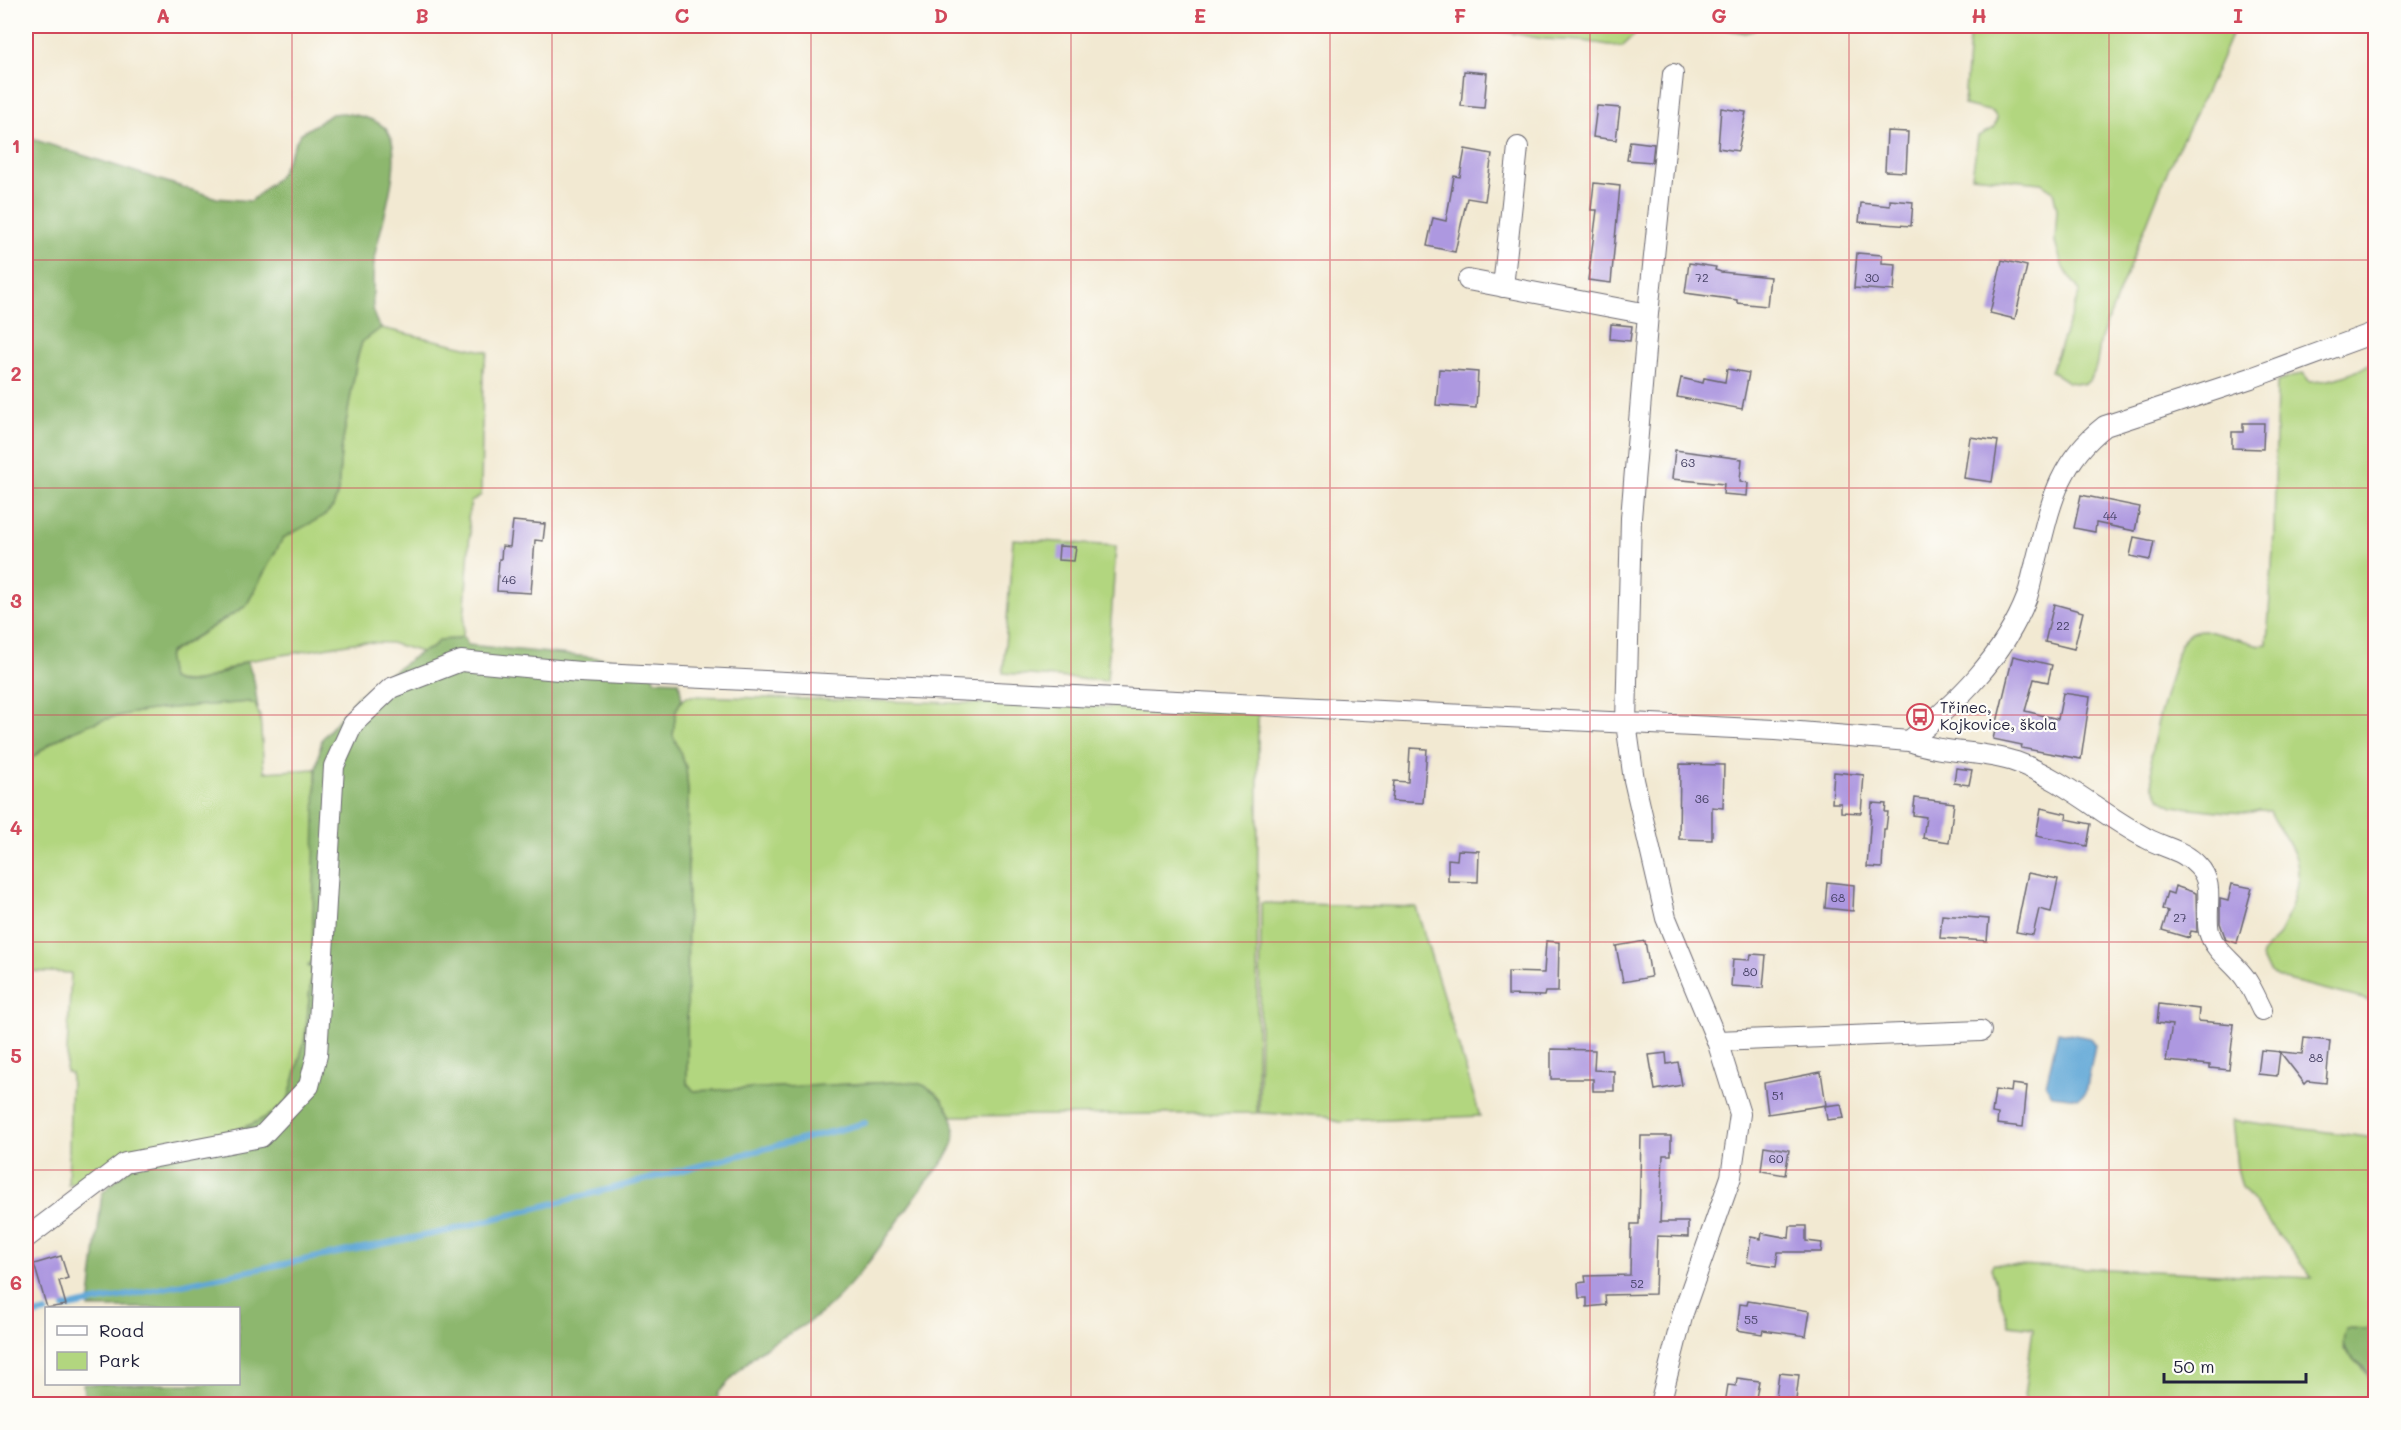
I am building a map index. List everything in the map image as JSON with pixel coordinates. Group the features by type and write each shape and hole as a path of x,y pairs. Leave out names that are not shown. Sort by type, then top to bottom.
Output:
{"street":[{"path":"1660,1404 1683,1313 1731,1177 1740,1114 1717,1041 1666,918 1635,780 1626,723 1631,518 1648,314 1673,74"},
{"path":"1503,287 1518,147"},
{"path":"1468,280 1648,314"},
{"path":"1909,741 1940,716 1999,653 2027,597 2051,503 2074,454 2085,441 2105,426 2251,378 2376,332"},
{"path":"26,1238 125,1163 261,1137 309,1086 317,1055 334,766 353,724 391,688 461,661 580,672 1775,730 1909,741 1927,748 1987,755 2016,762 2043,774 2146,839 2185,854 2200,867 2206,879 2209,898 2209,931 2216,946 2245,978 2262,1010"},
{"path":"1717,1041 1981,1030"}],"green space":[{"path":"1469,26 1644,26 1622,47 1583,41 1544,39"},
{"path":"1707,26 1762,26 1745,33"},
{"path":"1970,26 2235,26 2169,167 2101,338 2095,370 2085,384 2068,382 2051,371 2080,291 2063,268 2055,242 2057,209 2053,191 2041,183 1972,176 1978,136 1994,128 1997,118 1993,112 1964,105"},
{"path":"343,113 366,118 382,125 392,140 394,155 390,190 373,269 373,311 381,328 362,342 357,359 341,452 338,492 333,507 324,516 283,538 246,606 169,653 168,660 171,679 190,683 210,678 247,661 254,680 258,709 255,704 249,702 160,709 102,720 74,730 49,745 26,764 26,137 217,198 251,201 279,176 300,134 332,114"},
{"path":"381,328 488,352 483,368 481,495 471,502 468,517 470,532 463,636 456,639 439,640 432,648 421,652 391,643 359,642 247,661 204,680 188,682 171,679 169,654 246,606 283,538 305,524 338,492 341,452 357,359 362,342"},
{"path":"2375,359 2375,1002 2276,977 2269,971 2261,958 2284,924 2297,884 2297,864 2290,845 2270,811 2228,812 2173,806 2160,799 2153,785 2151,755 2158,721 2180,644 2187,635 2204,630 2260,645 2267,644 2274,533 2277,382 2303,373 2310,382 2336,378 2353,373"},
{"path":"1013,539 1116,546 1107,681 1003,673"},
{"path":"463,636 468,645 650,663 654,680 679,681 682,700 676,710 673,735 686,767 688,791 687,1083 694,1091 917,1083 936,1094 947,1108 954,1124 952,1148 854,1280 815,1318 771,1344 750,1360 718,1393 717,1404 86,1404 83,1385 240,1385 240,1307 89,1307 102,1193 151,1148 247,1127 273,1113 288,1100 306,1035 311,977 311,968 308,966 312,962 316,769 322,739 358,696 421,652 432,648 439,640 456,639"},
{"path":"689,696 1258,711 1257,1113 952,1116 946,1105 896,1082 694,1091 687,1083 688,791 686,767 673,735 676,710 682,700"},
{"path":"249,702 255,704 260,717 264,772 316,769 318,773 312,962 308,966 311,968 311,977 302,1058 293,1088 288,1099 276,1111 259,1121 237,1129 125,1157 68,1185 71,1073 66,1072 71,973 28,971 26,764 49,745 74,730 102,720 160,709"},
{"path":"1261,903 1416,907 1480,1116 1338,1122 1327,1116 1259,1113"},
{"path":"2232,1120 2375,1138 2375,1324 2366,1329 2346,1328 2343,1349 2357,1361 2369,1378 2370,1404 2023,1404 2033,1328 2009,1325 1991,1268 1993,1264 2312,1278 2242,1187 2237,1168"},
{"path":"2375,1324 2375,1404 2370,1404 2371,1380 2362,1366 2347,1352 2343,1339 2346,1328 2366,1329"}],"water":[{"path":"2058,1032 2090,1038 2095,1045 2086,1092 2079,1098 2052,1095 2046,1085"}],"building":[{"path":"1464,71 1487,73 1484,108 1461,106"},
{"path":"1597,106 1620,108 1616,140 1593,137"},
{"path":"1721,108 1746,112 1738,151 1718,148"},
{"path":"1887,131 1908,132 1906,172 1885,171"},
{"path":"1630,141 1654,144 1652,162 1627,160"},
{"path":"1465,149 1492,154 1485,201 1467,198 1455,252 1427,246 1433,218 1446,221 1454,176 1460,177"},
{"path":"1594,183 1620,186 1611,283 1588,280 1597,210 1591,210"},
{"path":"1890,200 1913,202 1911,226 1859,222 1861,203 1890,206"},
{"path":"1857,253 1882,255 1882,263 1896,264 1894,291 1854,288"},
{"path":"2002,260 2027,266 2015,319 1990,313"},
{"path":"1689,263 1716,267 1715,270 1721,272 1770,277 1767,306 1685,293"},
{"path":"1611,324 1632,326 1630,341 1610,339"},
{"path":"1439,369 1478,372 1476,408 1436,405"},
{"path":"1727,369 1749,373 1742,409 1677,397 1681,378 1703,383 1704,378 1725,382"},
{"path":"2243,423 2264,423 2263,449 2232,448 2232,432 2243,432"},
{"path":"1970,437 1998,441 1992,482 1964,478"},
{"path":"1675,450 1742,459 1740,481 1748,483 1747,496 1723,494 1724,484 1672,479"},
{"path":"2081,495 2140,507 2135,531 2096,523 2095,532 2074,528"},
{"path":"513,521 545,524 543,541 535,540 531,593 497,591 499,559 501,559 502,546 510,547"},
{"path":"2134,537 2154,541 2150,560 2130,556"},
{"path":"1059,546 1076,547 1074,561 1058,560"},
{"path":"2054,604 2083,612 2074,649 2045,642"},
{"path":"2013,656 2052,665 2048,682 2034,679 2025,711 2058,719 2063,693 2090,697 2081,759 2021,748 2022,745 1993,739"},
{"path":"1410,748 1427,749 1423,803 1392,801 1394,781 1408,782"},
{"path":"1680,764 1724,765 1723,808 1712,807 1712,840 1679,839"},
{"path":"1956,768 1972,770 1969,785 1954,783"},
{"path":"1834,772 1864,775 1861,813 1841,812 1841,803 1832,803"},
{"path":"1915,798 1954,803 1949,842 1923,838 1926,817 1913,815"},
{"path":"1872,803 1886,804 1885,812 1888,812 1886,829 1884,829 1882,868 1867,867"},
{"path":"2041,808 2067,814 2066,819 2091,824 2087,846 2036,836"},
{"path":"1458,850 1479,851 1478,882 1448,881 1448,859 1457,860"},
{"path":"2028,873 2058,879 2051,912 2039,909 2033,935 2016,932"},
{"path":"1827,882 1854,885 1853,911 1825,908"},
{"path":"2232,884 2252,888 2237,943 2226,940 2220,923 2220,899 2228,901"},
{"path":"2175,886 2196,893 2197,932 2191,931 2189,938 2162,930 2168,911 2162,909 2167,892 2173,894"},
{"path":"1942,915 1989,919 1987,941 1940,938"},
{"path":"1546,941 1559,942 1558,992 1545,992 1544,996 1508,995 1508,972 1544,973"},
{"path":"1645,941 1651,977 1623,982 1616,946"},
{"path":"1751,954 1766,955 1763,988 1731,986 1733,959 1750,960"},
{"path":"2159,1004 2199,1009 2198,1021 2234,1024 2229,1070 2210,1068 2210,1065 2166,1061 2172,1025 2157,1023"},
{"path":"2304,1038 2330,1041 2326,1083 2308,1081 2305,1084 2280,1052 2277,1076 2258,1074 2261,1050 2302,1054"},
{"path":"1551,1049 1595,1050 1594,1070 1614,1071 1614,1091 1593,1091 1593,1079 1551,1079"},
{"path":"1666,1053 1667,1064 1678,1062 1682,1085 1655,1090 1649,1055"},
{"path":"1821,1072 1826,1105 1768,1114 1764,1083"},
{"path":"2012,1084 2027,1086 2023,1127 1997,1124 1998,1114 1992,1113 1995,1090 2011,1092"},
{"path":"1841,1104 1844,1118 1827,1120 1825,1106"},
{"path":"1641,1136 1671,1136 1671,1155 1663,1155 1660,1222 1688,1222 1688,1237 1657,1236 1655,1294 1605,1295 1606,1305 1587,1307 1587,1298 1579,1298 1578,1283 1586,1282 1585,1276 1630,1275 1631,1224 1639,1224"},
{"path":"1764,1146 1789,1150 1785,1175 1761,1171"},
{"path":"1790,1226 1806,1226 1806,1241 1822,1243 1821,1252 1778,1252 1776,1266 1747,1262 1751,1237 1761,1239 1762,1233 1789,1238"},
{"path":"61,1256 68,1278 59,1281 66,1305 47,1307 34,1264"},
{"path":"1748,1301 1810,1311 1806,1336 1763,1330 1762,1334 1737,1330 1740,1304 1747,1305"},
{"path":"1779,1373 1799,1375 1796,1400 1776,1397"},
{"path":"1737,1378 1759,1381 1755,1404 1725,1404 1728,1385 1736,1386"}],"waterway":[{"path":"69,1307 447,1231 865,1123"},
{"path":"26,1317 45,1312"}],"place":[{"name":"Třinec, Kojkovice, škola","path":"1920,717"}]}
